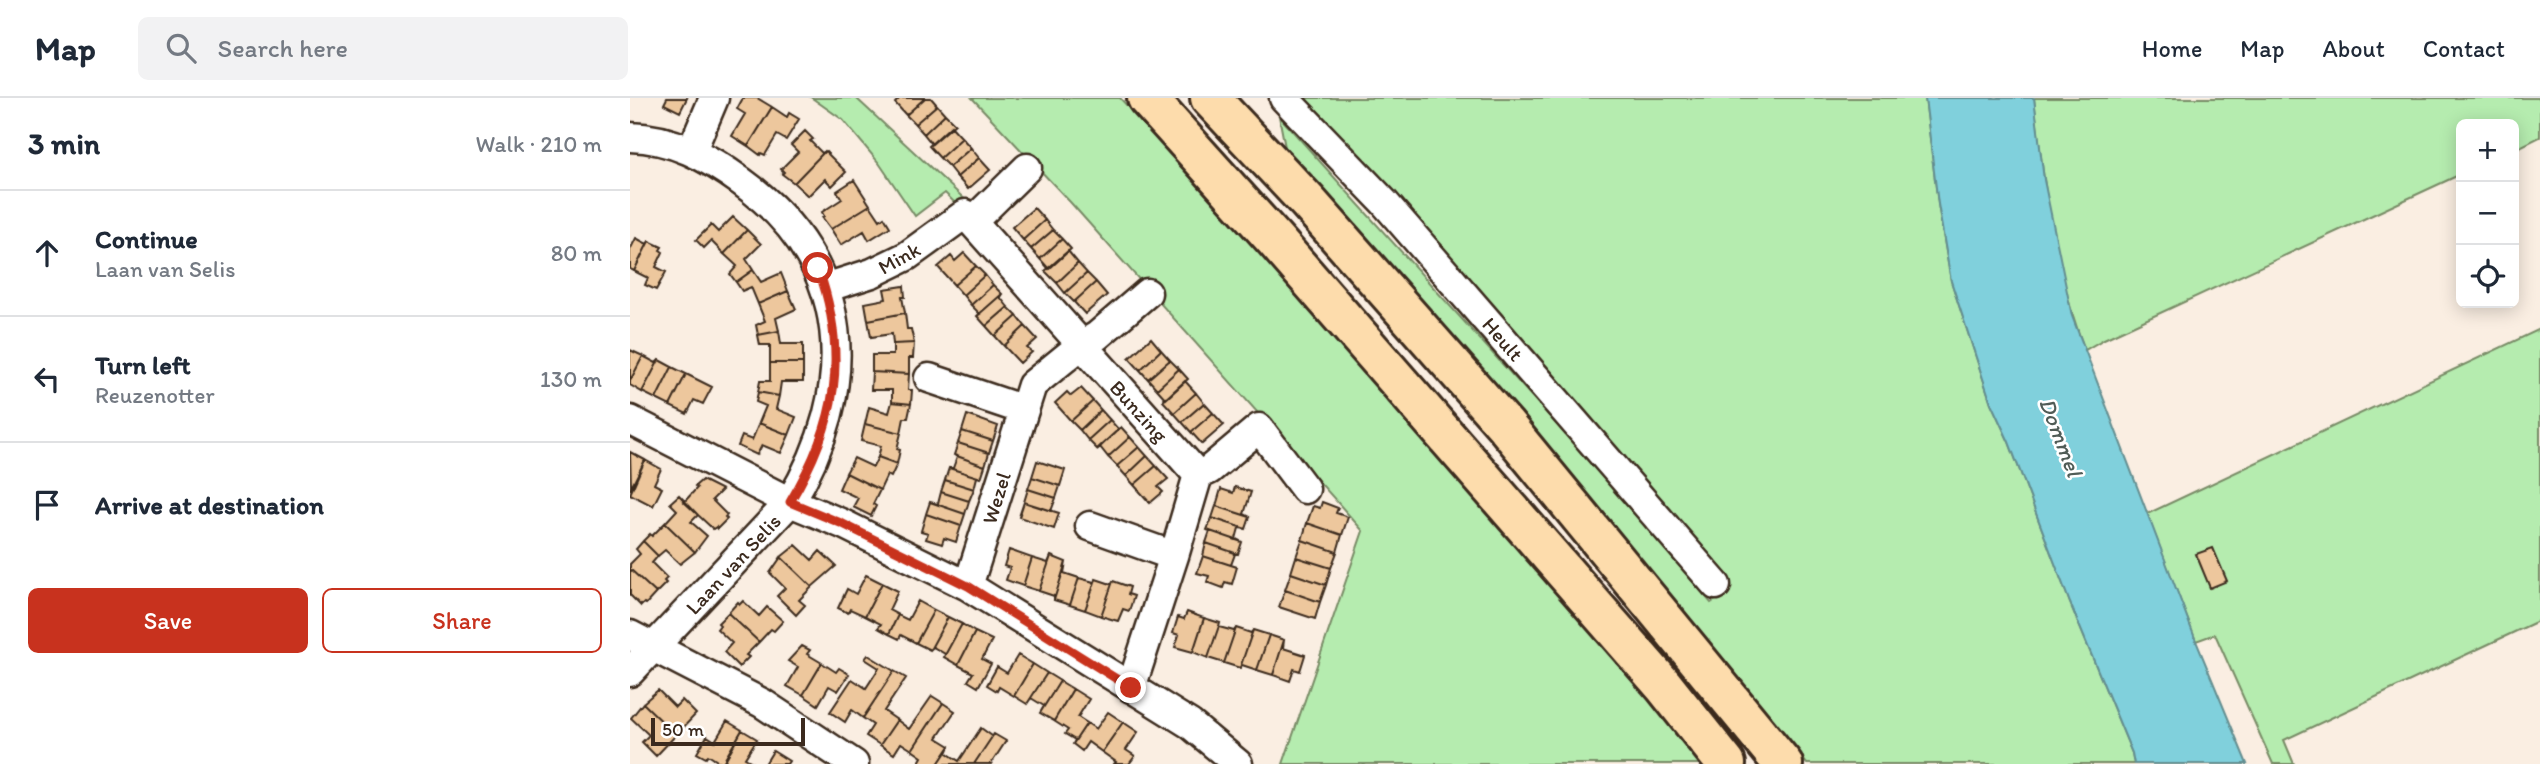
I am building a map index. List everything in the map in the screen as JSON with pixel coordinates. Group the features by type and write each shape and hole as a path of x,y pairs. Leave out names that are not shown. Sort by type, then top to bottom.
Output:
{"highway":[{"path":"1147,98 1284,250 1664,686 1726,764"},
{"path":"1210,98 1308,202 1506,425 1783,764"}],"street":[{"path":"692,150 714,98"},
{"name":"Heult","path":"1284,98 1384,202 1716,585"},
{"name":"Laan van Selis","path":"630,137 652,138 692,150 765,198 796,232 818,268 825,288 837,362 833,402 808,473 790,502 642,641 630,672"},
{"name":"Mink","path":"825,288 872,273 907,256 969,218 1027,168"},
{"name":"Bunzing","path":"969,218 1080,346 1198,475"},
{"path":"1080,346 1097,336 1147,293"},
{"name":"Wezel","path":"968,586 1032,384 1080,346"},
{"path":"929,378 1024,410"},
{"path":"630,421 790,502 843,524 968,586 1190,724 1238,764"},
{"path":"1131,688 1198,475 1209,470 1259,428 1305,489"},
{"path":"1090,526 1174,556"},
{"path":"642,641 762,703 854,764"}],"green space":[{"path":"812,98 856,98 971,205 962,210 945,193 915,216 879,163 843,120"},
{"path":"972,98 1120,98 1489,510 1702,764 1283,764 1363,531 1071,203"},
{"path":"1297,98 1925,98 1951,281 1991,403 2009,442 2070,603 2132,753 2134,764 1807,764 1586,497 1287,158 1279,116 1587,458 1711,603 1728,592"},
{"path":"2034,98 2540,98 2540,137 2519,148 2519,119 2456,119 2456,176 2085,350 2058,258 2046,193"},
{"path":"2540,329 2540,620 2284,740 2294,764 2273,764 2215,634 2196,641 2147,514"}],"water":[{"name":"Dommel","path":"1925,98 2034,98 2044,180 2072,316 2196,641 2247,764 2134,764 2132,753 2070,603 2009,442 1991,403 1951,281"}],"building":[{"path":"667,98 687,98 680,112 664,104"},
{"path":"743,98 757,98 772,107 748,146 732,136 745,114 737,109"},
{"path":"900,98 925,98 906,115 895,103"},
{"path":"925,98 931,98 937,105 915,124 906,115"},
{"path":"937,105 945,114 924,134 915,124"},
{"path":"772,107 787,117 789,113 799,119 786,140 777,135 765,155 760,155 748,146"},
{"path":"945,114 955,124 932,144 924,134"},
{"path":"951,126 962,138 940,158 929,146"},
{"path":"805,131 813,139 810,141 822,153 825,151 794,183 782,174 784,172 781,169 798,152 791,145"},
{"path":"962,138 971,148 949,167 940,158"},
{"path":"971,148 979,158 957,177 949,167"},
{"path":"825,151 846,172 832,186 825,179 808,196 794,183"},
{"path":"979,158 990,170 968,189 957,177"},
{"path":"854,180 870,205 831,229 822,217 822,212 842,199 837,191"},
{"path":"870,205 880,220 884,217 890,227 869,240 864,231 841,245 831,229"},
{"path":"1034,208 1045,220 1023,240 1012,227"},
{"path":"733,217 747,230 724,254 711,241 704,248 696,240 711,225 718,232"},
{"path":"1045,220 1053,230 1031,249 1023,240"},
{"path":"747,230 761,244 746,259 753,270 736,282 730,274 737,266 724,254"},
{"path":"1053,230 1062,239 1040,259 1031,249"},
{"path":"636,238 647,244 649,241 634,271 630,269 630,250"},
{"path":"1062,239 1071,249 1049,269 1040,259"},
{"path":"649,241 662,247 660,250 663,252 656,267 666,272 656,290 645,285 648,278 634,271"},
{"path":"1068,251 1078,263 1057,283 1045,271"},
{"path":"964,253 976,266 954,285 938,267 951,256 955,261"},
{"path":"1078,263 1087,273 1065,293 1057,283"},
{"path":"976,266 985,275 963,295 954,285"},
{"path":"753,270 761,282 781,273 788,291 758,304 751,287 742,291 736,282"},
{"path":"1087,273 1096,282 1074,302 1065,293"},
{"path":"985,275 993,285 971,305 963,295"},
{"path":"1096,282 1107,295 1085,314 1074,302"},
{"path":"993,285 1002,294 980,314 971,305"},
{"path":"904,286 905,297 902,297 905,313 868,320 865,303 886,299 884,289"},
{"path":"788,291 796,309 776,318 779,331 758,335 756,325 765,321 758,304"},
{"path":"1002,294 1000,297 1008,307 986,326 977,316"},
{"path":"1008,307 1017,316 995,336 986,326"},
{"path":"905,313 907,329 911,329 914,343 893,344 892,334 871,337 868,320"},
{"path":"1017,316 1025,326 1004,346 995,336"},
{"path":"1025,326 1037,339 1027,348 1032,352 1020,363 1004,346"},
{"path":"779,331 781,344 803,344 803,363 770,363 770,345 760,345 758,335"},
{"path":"1151,338 1161,350 1140,370 1129,358"},
{"path":"914,343 913,358 909,358 909,374 872,372 872,355 893,355 893,344"},
{"path":"630,350 643,356 630,381"},
{"path":"1161,350 1170,360 1148,379 1140,370"},
{"path":"643,356 656,363 659,360 642,392 630,385 630,381"},
{"path":"659,360 672,367 656,399 642,392"},
{"path":"1170,360 1179,369 1157,389 1148,379"},
{"path":"770,363 803,363 803,382 781,382 779,396 758,392 760,381 770,381"},
{"path":"672,367 686,374 670,406 656,399"},
{"path":"1179,369 1188,379 1166,399 1157,389"},
{"path":"872,372 909,374 911,404 892,402 892,390 871,390"},
{"path":"686,374 712,387 703,404 694,400 687,414 670,406"},
{"path":"1185,381 1196,393 1174,413 1163,401"},
{"path":"1081,388 1093,401 1071,421 1055,403 1067,392 1071,396"},
{"path":"758,392 779,396 776,409 796,417 789,435 759,423 766,406 756,402"},
{"path":"1196,393 1204,403 1182,422 1174,413"},
{"path":"1093,401 1101,410 1080,430 1071,421"},
{"path":"892,402 911,404 901,433 865,424 869,407 889,413"},
{"path":"1204,403 1213,413 1191,432 1182,422"},
{"path":"1101,410 1110,420 1088,440 1080,430"},
{"path":"1213,413 1224,425 1202,444 1191,432"},
{"path":"967,415 998,426 993,441 962,431"},
{"path":"1110,420 1118,429 1121,427 1097,449 1088,440"},
{"path":"759,423 789,435 781,453 762,445 757,455 738,446 742,436 752,440"},
{"path":"865,424 901,433 897,464 878,457 881,446 861,441"},
{"path":"1121,427 1130,437 1108,457 1100,447"},
{"path":"962,431 993,441 989,453 958,443"},
{"path":"1130,437 1139,447 1117,466 1108,457"},
{"path":"958,443 989,453 985,466 954,455"},
{"path":"1139,447 1147,456 1126,476 1117,466"},
{"path":"630,452 645,460 630,490 631,486"},
{"path":"954,455 985,466 981,478 949,468 953,468 957,457"},
{"path":"1147,456 1156,466 1134,485 1126,476"},
{"path":"878,457 897,464 891,477 887,475 880,490 846,473 854,458 873,467"},
{"path":"645,460 661,469 654,484 662,488 653,506 630,494"},
{"path":"1037,461 1065,470 1060,486 1032,477"},
{"path":"1156,466 1168,479 1158,487 1163,492 1150,503 1134,485"},
{"path":"949,468 981,478 977,477 974,489 945,480"},
{"path":"846,473 880,490 871,516 853,507 858,498 839,489"},
{"path":"1032,477 1060,486 1056,498 1028,489"},
{"path":"702,480 722,490 712,500 727,515 727,519 717,529 713,529 684,502"},
{"path":"945,480 974,489 969,501 941,492"},
{"path":"1235,487 1251,492 1244,514 1250,517 1216,506 1221,489 1233,493"},
{"path":"1028,489 1056,498 1051,511 1024,502"},
{"path":"941,492 969,501 965,514 930,502 938,504"},
{"path":"679,495 698,515 691,522 707,536 695,552 665,523 677,510 670,503"},
{"path":"930,502 965,514 961,526 926,514"},
{"path":"1024,502 1059,513 1054,529 1019,517"},
{"path":"1322,502 1338,508 1336,513 1348,517 1342,535 1307,523 1313,506 1320,508"},
{"path":"1216,506 1250,517 1246,529 1212,518"},
{"path":"926,514 961,526 956,542 944,538 942,544 926,539 928,533 921,531"},
{"path":"1212,518 1246,529 1239,528 1236,539 1242,542 1207,530"},
{"path":"665,523 695,552 680,564 665,550 658,556 643,541"},
{"path":"1307,523 1342,535 1337,552 1302,540"},
{"path":"1210,531 1242,542 1238,554 1206,543"},
{"path":"1302,540 1337,552 1331,568 1296,557"},
{"path":"643,541 658,556 652,563 667,578 664,581 666,583 656,593 630,569 630,564 640,554 636,549"},
{"path":"1206,543 1238,554 1235,554 1231,565 1237,567 1203,556"},
{"path":"796,545 812,560 820,551 836,566 812,587 781,557"},
{"path":"2213,548 2227,581 2210,588 2196,554"},
{"path":"1009,550 1032,558 1023,586 1006,580 1010,568 1004,566"},
{"path":"1051,556 1066,562 1054,600 1054,596 1039,591"},
{"path":"1051,556 1039,591 1023,586 1032,558 1048,563"},
{"path":"1203,556 1237,567 1232,584 1225,582 1223,588 1207,582 1209,576 1197,573"},
{"path":"781,557 812,587 799,600 805,605 796,615 777,596 785,588 770,573"},
{"path":"1296,557 1331,568 1326,585 1291,573"},
{"path":"1066,562 1064,573 1079,578 1070,605 1054,600"},
{"path":"630,569 656,593 641,606 630,595"},
{"path":"1291,573 1326,585 1320,602 1285,590"},
{"path":"866,575 882,583 865,616 850,609 848,613 838,608 847,589 856,594"},
{"path":"1079,578 1094,582 1096,579 1085,610 1070,605"},
{"path":"1096,579 1111,584 1113,581 1101,616 1085,610"},
{"path":"1113,581 1130,587 1128,594 1134,596 1129,611 1123,609 1118,621 1101,616"},
{"path":"882,583 898,591 889,610 898,615 889,634 878,628 881,624 865,616"},
{"path":"1285,590 1320,602 1315,619 1279,607"},
{"path":"743,601 759,616 767,607 783,621 759,642 728,613 738,602 740,604"},
{"path":"918,601 934,610 916,643 901,635 899,639 889,634 898,615 908,620"},
{"path":"934,610 948,617 930,650 916,643"},
{"path":"1187,612 1204,618 1193,652 1175,647 1179,635 1173,633 1178,617 1184,619"},
{"path":"728,613 759,642 739,667 724,652 732,643 717,629 720,625 718,623"},
{"path":"948,617 962,624 944,657 945,654 933,647 930,650"},
{"path":"1204,618 1220,623 1208,658 1193,652"},
{"path":"1220,623 1219,627 1234,631 1236,628 1224,663 1208,658"},
{"path":"962,624 975,632 958,665 944,657"},
{"path":"1236,628 1251,633 1253,630 1240,668 1224,663"},
{"path":"1253,630 1269,635 1257,670 1242,665 1240,668"},
{"path":"975,632 992,640 982,659 991,664 978,687 968,681 973,673 958,665"},
{"path":"1269,635 1284,640 1273,675 1257,670"},
{"path":"1284,640 1283,648 1305,655 1300,671 1294,669 1290,681 1273,675"},
{"path":"802,646 810,650 807,654 822,663 803,695 787,686 798,667 788,661"},
{"path":"868,655 894,671 863,718 852,710 845,722 830,712 852,679 866,688 879,668 865,659"},
{"path":"1018,655 1033,664 1014,696 999,687 997,691 987,685 997,667 1007,673"},
{"path":"822,663 836,672 839,668 849,674 838,691 829,686 818,705 803,695"},
{"path":"1033,664 1047,673 1027,704 1014,696"},
{"path":"894,671 906,678 884,711 897,720 880,745 866,736 873,725 863,718"},
{"path":"1047,673 1060,681 1040,713 1044,706 1031,698 1027,704"},
{"path":"1060,681 1073,689 1054,721 1040,713"},
{"path":"1073,689 1089,699 1078,717 1087,723 1073,744 1075,740 1065,734 1068,730 1054,721"},
{"path":"658,690 675,707 682,700 696,714 676,735 643,703"},
{"path":"932,696 943,703 912,750 901,743 894,754 880,745 897,720 909,729"},
{"path":"643,703 676,735 656,756 642,742 649,735 631,718"},
{"path":"943,703 955,711 937,738 950,746 938,764 918,764 922,757 912,750"},
{"path":"1108,712 1123,722 1102,752 1088,742 1082,751 1073,744 1087,723 1096,729"},
{"path":"727,721 742,730 722,764 708,755 706,758 697,753 707,736 715,741"},
{"path":"1123,722 1138,732 1126,750 1135,756 1129,764 1114,764 1116,762 1102,752"},
{"path":"981,728 992,736 994,734 974,764 938,764 950,746 947,753 959,761"},
{"path":"742,730 757,739 745,758 754,763 723,764"},
{"path":"994,734 1006,741 991,764 974,764"},
{"path":"773,751 789,761 787,764 765,764"}],"route":[{"path":"818,268 833,324 837,362 833,402 808,473 790,502 843,524 968,586 1131,688"}]}
